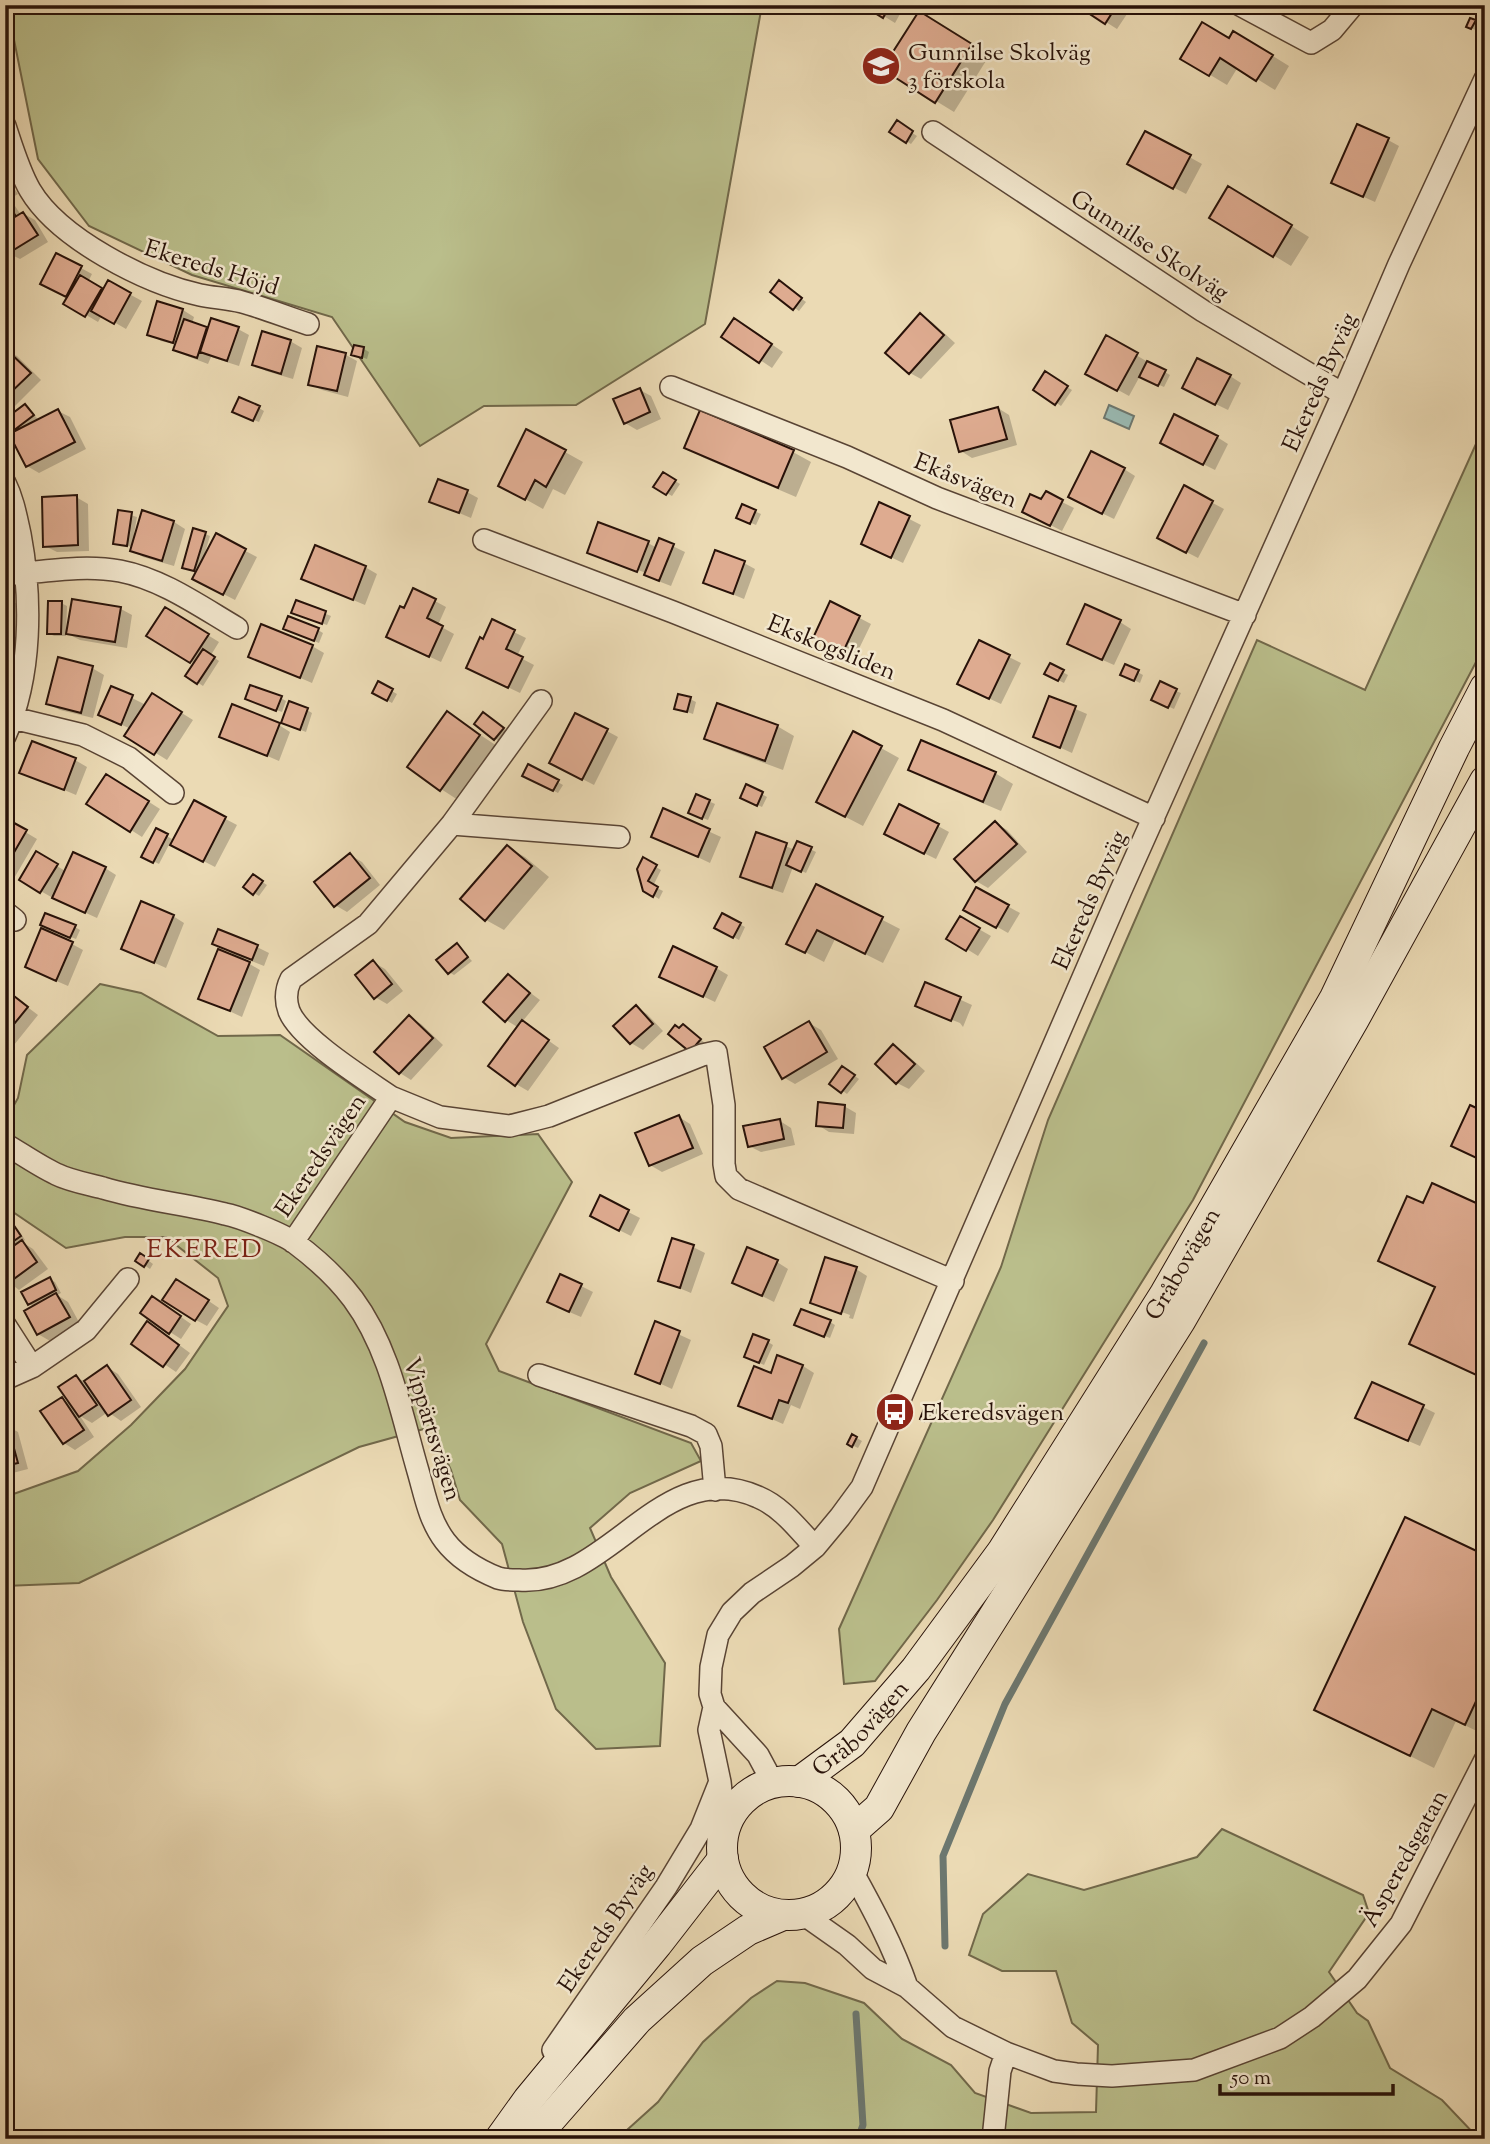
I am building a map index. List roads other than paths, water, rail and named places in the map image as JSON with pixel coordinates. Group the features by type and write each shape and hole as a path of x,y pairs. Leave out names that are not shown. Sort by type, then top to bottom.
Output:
{"main road":[{"name":"Gråbovägen","path":"786,1783 852,1743 916,1669 1002,1552 1166,1294 1335,998 1485,688"},
{"name":"Gråbovägen","path":"854,1830 879,1808 921,1732 1180,1321 1354,1019 1485,781"},
{"path":"536,2139 637,2020 717,1949 748,1930 818,1908 833,1899 844,1886 852,1871 856,1851 854,1830 849,1818 834,1798 823,1791 786,1783 762,1787 743,1799 725,1828 723,1859 727,1873 743,1897 755,1906 793,1914"},
{"path":"500,2139 528,2100 657,1944 723,1859"}],"street":[{"path":"1240,5 1311,43 1332,30 1353,5"},
{"name":"Ekereds Byväg","path":"725,1828 720,1782 709,1730 713,1707 710,1679 718,1634 732,1612 752,1593 815,1547 862,1487 1399,264 1485,79"},
{"name":"Ekereds Höjd","path":"5,126 30,190 44,208 63,226 113,261 140,275 198,295 241,302 308,324"},
{"name":"Gunnilse Skolväg","path":"933,132 1203,311 1343,394"},
{"name":"Ekåsvägen","path":"671,387 847,457 937,498 1245,615"},
{"path":"5,483 12,496 16,574 28,642 9,727 83,735 129,758 173,793"},
{"name":"Ekskogsliden","path":"484,540 943,720 1154,818"},
{"path":"16,574 91,568 120,571 165,587 237,628"},
{"name":"Ekeredsvägen","path":"541,701 453,824 368,924 291,979 286,990 289,1010 303,1031 391,1097 440,1117 510,1126 549,1116 702,1055 716,1052 724,1105 724,1164 730,1181 738,1189 953,1281"},
{"path":"453,824 619,837"},
{"name":"Ekeredsvägen","path":"293,1242 391,1097"},
{"name":"Vippärtsvägen","path":"5,1144 58,1175 140,1199 227,1214 293,1242 340,1284 374,1330 397,1397 429,1512 446,1542 463,1560 501,1579 538,1582 562,1575 680,1496 715,1490 739,1491 759,1497 783,1513 815,1547"},
{"path":"5,1379 32,1367 86,1330 128,1279"},
{"path":"5,1325 32,1367"},
{"path":"539,1375 691,1426 706,1434 711,1446 715,1490"},
{"path":"713,1707 786,1783"},
{"name":"Äsperedsgatan","path":"793,1914 847,1945 873,1969 907,1987 953,2027 1006,2053 1054,2071 1076,2074 1112,2076 1194,2070 1280,2038 1312,2017 1357,1979 1396,1932 1420,1892 1485,1760"},
{"name":"Ekereds Byväg","path":"528,2100 548,2057 666,1887 694,1841 720,1782"},
{"name":"Äsperedsgatan","path":"852,1871 896,1955 907,1987"},
{"path":"993,2139 1000,2071 1006,2053"}],"water":[{"path":"1109,405 1134,416 1129,429 1104,418"}],"waterway":[{"path":"945,1946 943,1856 1005,1704 1204,1343"},
{"path":"856,2014 863,2125 858,2139"}],"place":[{"name":"Gunnilse Skolväg 3 förskola","path":"881,66"},
{"name":"Ekeredsvägen","path":"895,1412"}],"district":[{"name":"EKERED","path":"205,1248"}]}
